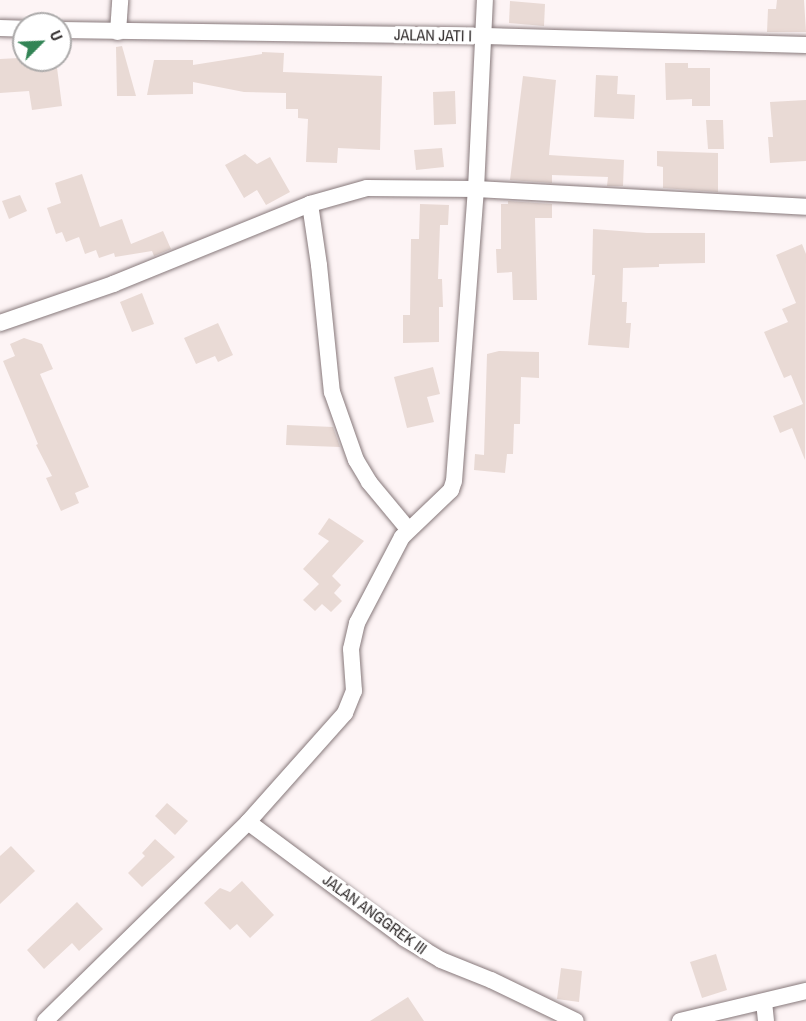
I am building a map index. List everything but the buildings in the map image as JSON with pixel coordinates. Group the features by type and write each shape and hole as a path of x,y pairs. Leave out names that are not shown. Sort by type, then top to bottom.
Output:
{"street":[{"path":"118,32 120,0"},
{"path":"45,1021 248,822 345,713 354,691 353,635 408,529 446,498 454,481 476,189 485,0"},
{"name":"JALAN JATI I","path":"72,30 485,36 806,45"},
{"path":"0,323 113,284 310,204 367,188 476,189 806,207"},
{"path":"310,204 319,265 332,392 356,460 369,482 408,529"},
{"name":"JALAN ANGGREK III","path":"248,822 404,938 441,960 491,980 576,1021"},
{"path":"680,1021 806,991"},
{"path":"764,1002 766,1021"}]}
